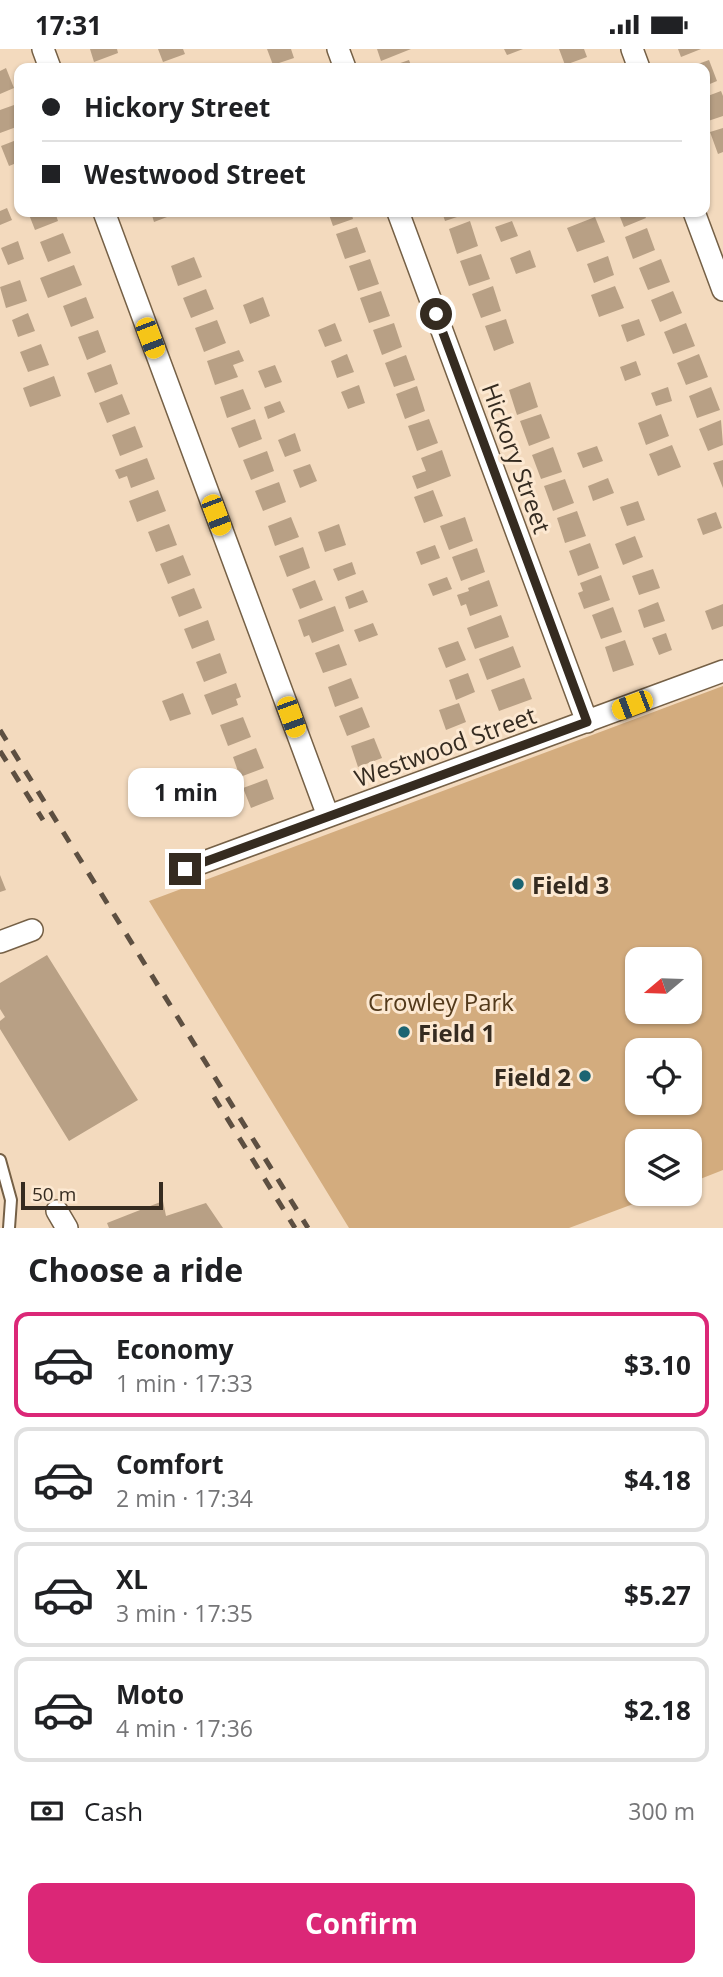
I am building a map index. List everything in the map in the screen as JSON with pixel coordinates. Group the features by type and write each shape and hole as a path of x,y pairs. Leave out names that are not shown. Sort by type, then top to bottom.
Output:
{"street":[{"path":"106,217 328,816"},
{"name":"Hickory Street","path":"400,217 587,722"},
{"path":"696,217 723,290"},
{"name":"Westwood Street","path":"185,869 723,671"},
{"path":"0,942 32,930"}],"lane":[{"path":"0,1160 11,1200 9,1228"}],"green space":[{"name":"Crowley Park","path":"723,686 723,1170 702,1178 702,1129 625,1129 625,1206 628,1206 569,1228 349,1228 149,901"}],"building":[{"path":"90,49 117,49 118,53 94,62"},
{"path":"158,49 183,49 185,54 163,62"},
{"path":"267,49 291,49 294,58 272,63"},
{"path":"377,49 411,49 381,61"},
{"path":"504,49 523,49 507,55"},
{"path":"559,49 584,49 587,57 564,63"},
{"path":"678,49 701,49 681,57"},
{"path":"709,60 717,81 710,84 710,63 701,63"},
{"path":"6,68 14,88 0,94 0,71"},
{"path":"721,91 723,116 710,120 710,95"},
{"path":"14,105 14,128 0,133 0,110"},
{"path":"723,128 723,152 718,154 710,132"},
{"path":"14,141 14,164 9,166 1,146"},
{"path":"7,208 12,220 0,225 0,211"},
{"path":"30,217 57,217 58,221 35,230"},
{"path":"152,217 167,217 154,222"},
{"path":"330,217 352,217 353,219 333,226"},
{"path":"595,217 605,242 577,252 567,228"},
{"path":"620,217 646,218 624,227"},
{"path":"470,221 478,246 457,254 449,229"},
{"path":"512,221 518,236 501,242 495,227"},
{"path":"357,227 366,252 345,259 336,234"},
{"path":"647,228 655,250 633,259 625,237"},
{"path":"63,233 71,253 48,262 40,242"},
{"path":"18,241 24,259 8,265 1,248"},
{"path":"530,250 536,267 516,274 510,258"},
{"path":"481,254 490,279 469,286 460,261"},
{"path":"608,256 614,275 594,283 587,264"},
{"path":"194,257 202,277 178,286 171,266"},
{"path":"370,259 379,284 358,291 349,266"},
{"path":"661,259 670,282 648,290 639,268"},
{"path":"74,265 82,285 48,298 40,278"},
{"path":"20,280 27,301 6,308 0,287"},
{"path":"493,286 501,311 481,318 472,294"},
{"path":"615,286 624,308 599,317 591,295"},
{"path":"206,289 214,309 191,318 183,298"},
{"path":"381,291 390,316 369,323 360,298"},
{"path":"673,291 682,313 660,322 651,300"},
{"path":"86,297 94,318 71,327 63,306"},
{"path":"263,297 270,316 250,324 243,305"},
{"path":"28,313 35,331 18,337 12,320"},
{"path":"506,319 514,343 494,351 485,326"},
{"path":"639,319 645,335 627,342 621,325"},
{"path":"217,320 226,343 204,352 195,328"},
{"path":"335,323 342,341 325,347 318,330"},
{"path":"394,323 402,347 382,355 373,330"},
{"path":"686,323 695,346 673,354 664,332"},
{"path":"98,330 106,352 87,360 78,337"},
{"path":"41,344 49,365 28,372 20,352"},
{"path":"239,350 244,361 233,365 238,377 215,385 207,361"},
{"path":"347,354 354,372 337,378 331,361"},
{"path":"699,354 708,377 686,385 677,363"},
{"path":"406,355 415,380 394,387 385,363"},
{"path":"636,361 641,375 625,381 620,367"},
{"path":"111,364 118,384 95,393 87,373"},
{"path":"275,365 282,382 265,388 258,371"},
{"path":"54,376 61,396 30,407 23,388"},
{"path":"530,382 538,407 517,415 509,390"},
{"path":"359,385 365,403 348,409 341,392"},
{"path":"417,386 425,411 405,419 396,394"},
{"path":"668,387 672,401 656,406 651,393"},
{"path":"711,387 720,410 697,418 689,396"},
{"path":"243,389 251,409 227,418 220,397"},
{"path":"122,394 130,414 107,423 99,403"},
{"path":"280,401 285,412 268,419 264,407"},
{"path":"541,414 550,438 529,446 520,421"},
{"path":"661,414 669,436 646,445 638,423"},
{"path":"255,419 262,439 239,448 231,428"},
{"path":"429,419 438,443 417,451 408,426"},
{"path":"721,420 723,445 708,451 699,429"},
{"path":"135,426 143,447 120,456 112,435"},
{"path":"295,433 301,451 285,457 278,440"},
{"path":"672,445 681,467 658,476 649,454"},
{"path":"597,446 603,461 583,468 577,453"},
{"path":"553,447 562,472 541,479 532,455"},
{"path":"442,450 451,476 417,489 412,476 426,471 421,458"},
{"path":"267,451 274,471 251,480 243,460"},
{"path":"147,458 155,479 131,488 127,476 119,479 115,470"},
{"path":"723,460 723,488 713,463"},
{"path":"310,464 317,481 300,488 293,470"},
{"path":"608,478 614,493 593,501 588,486"},
{"path":"565,479 574,503 553,511 544,486"},
{"path":"279,482 286,502 263,511 255,491"},
{"path":"158,490 166,511 137,522 129,501"},
{"path":"433,490 443,516 424,523 414,497"},
{"path":"638,501 645,520 627,526 620,507"},
{"path":"577,511 586,536 565,543 557,518"},
{"path":"716,512 722,528 703,535 697,519"},
{"path":"291,517 299,537 275,546 268,526"},
{"path":"465,517 473,541 449,550 440,526"},
{"path":"169,524 177,545 156,552 148,532"},
{"path":"339,524 346,545 325,552 318,532"},
{"path":"635,536 643,557 623,565 615,544"},
{"path":"590,543 599,568 578,576 569,551"},
{"path":"435,545 440,558 421,565 416,552"},
{"path":"303,547 310,568 287,577 279,556"},
{"path":"477,548 485,572 461,581 452,557"},
{"path":"183,555 191,575 168,584 160,564"},
{"path":"352,562 356,574 338,581 333,569"},
{"path":"653,569 660,588 639,595 632,576"},
{"path":"601,575 610,600 584,609 578,593 583,591 580,583"},
{"path":"447,577 452,589 433,596 428,584"},
{"path":"315,580 323,600 300,609 292,589"},
{"path":"489,580 498,606 470,616 466,604 461,606 457,595"},
{"path":"194,588 202,608 179,617 171,597"},
{"path":"363,590 368,602 349,609 345,597"},
{"path":"658,602 665,621 644,628 638,610"},
{"path":"723,604 723,626 712,630 705,611"},
{"path":"335,606 344,631 312,643 309,635 304,637 298,620"},
{"path":"613,607 622,632 601,639 592,615"},
{"path":"501,615 509,637 475,649 467,628"},
{"path":"208,620 215,640 192,649 184,629"},
{"path":"373,623 378,635 359,642 354,630"},
{"path":"666,633 672,650 659,655 652,638"},
{"path":"625,640 634,665 613,672 605,647"},
{"path":"458,641 466,660 446,668 438,648"},
{"path":"339,644 347,665 323,673 315,653"},
{"path":"513,646 521,667 487,680 479,659"},
{"path":"220,653 227,673 204,682 196,662"},
{"path":"468,673 475,692 456,700 449,680"},
{"path":"351,678 359,698 335,707 328,687"},
{"path":"524,678 532,699 499,711 491,690"},
{"path":"236,683 241,697 236,699 238,705 212,715 204,695"},
{"path":"183,693 191,714 170,721 162,701"},
{"path":"459,703 466,722 446,730 439,710"},
{"path":"362,707 370,727 347,736 339,716"},
{"path":"243,717 251,737 228,746 220,725"},
{"path":"374,738 382,758 358,767 351,746"},
{"path":"256,748 264,768 240,777 233,757"},
{"path":"267,779 274,799 251,808 243,788"},
{"path":"0,875 6,890 0,892"},
{"path":"47,955 138,1100 69,1141 0,1029 0,1021 5,1017 0,1009 0,983"},
{"path":"163,1201 166,1216 206,1203 223,1228 109,1228 107,1223"}],"railway":[{"path":"0,730 308,1228"},
{"path":"0,751 43,820"},
{"path":"214,1097 295,1228"}],"place":[{"name":"Field 3","path":"518,884"},
{"name":"Field 1","path":"404,1032"},
{"name":"Field 2","path":"585,1076"}],"route":[{"path":"185,869 587,722 436,314"}]}
